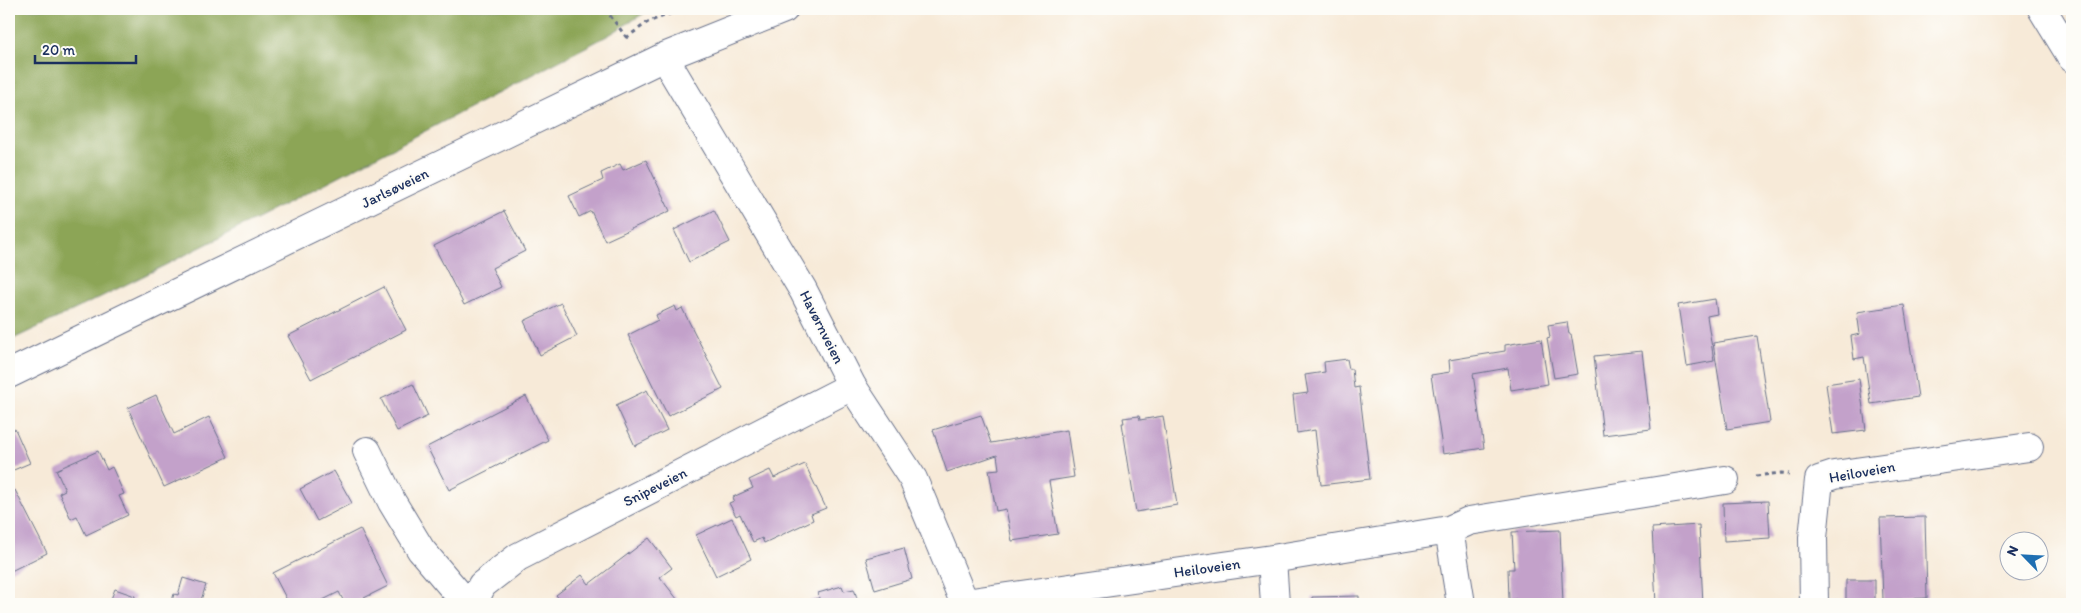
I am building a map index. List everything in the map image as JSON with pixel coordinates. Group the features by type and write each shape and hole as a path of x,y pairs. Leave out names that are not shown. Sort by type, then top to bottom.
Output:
{"street":[{"name":"Jarlsøveien","path":"9,374 664,57 784,9"},
{"path":"2042,9 2072,58"},
{"name":"Havørnveien","path":"664,57 803,290 852,386 913,479 965,604"},
{"name":"Snipeveien","path":"473,604 482,585 518,557 852,386"},
{"name":"Heiloveien","path":"1814,604 1813,538 1819,480 1834,475 2029,447"},
{"path":"367,451 392,502 421,550 467,604"},
{"name":"Heiloveien","path":"965,604 1272,559 1449,530 1470,520 1725,480"},
{"path":"1449,530 1461,604"},
{"path":"1272,559 1275,604"}],"path":[{"path":"605,9 627,38 648,22 683,9"},
{"path":"1725,480 1781,473 1819,480"}],"green space":[{"path":"9,9 651,9 609,35 310,191 160,268 9,341"}],"building":[{"path":"646,160 670,211 605,241 591,211 579,217 569,196 603,180 601,173 620,164 623,170"},
{"path":"714,210 730,242 689,262 674,230"},
{"path":"504,211 525,251 492,268 501,287 464,305 434,246"},
{"path":"384,287 406,330 311,379 288,336"},
{"path":"1715,299 1717,314 1707,316 1714,361 1687,366 1678,305"},
{"path":"561,303 577,336 540,355 524,321"},
{"path":"1904,305 1918,397 1871,404 1864,357 1854,359 1851,336 1860,334 1857,312"},
{"path":"675,306 677,311 682,308 723,389 668,416 628,335 658,320 656,315"},
{"path":"1567,322 1578,374 1554,378 1547,338 1550,337 1548,325"},
{"path":"1757,336 1770,422 1727,429 1713,343"},
{"path":"1541,339 1548,384 1511,390 1508,368 1473,374 1484,448 1443,454 1431,375 1450,372 1449,360 1505,351 1505,345"},
{"path":"1642,351 1651,429 1603,435 1594,356"},
{"path":"1347,359 1349,369 1352,369 1354,388 1359,387 1370,479 1321,485 1315,430 1297,433 1293,395 1308,393 1305,375 1325,372 1324,362"},
{"path":"1859,379 1866,430 1833,434 1826,384"},
{"path":"413,384 428,416 397,431 381,399"},
{"path":"647,390 667,430 635,446 616,405"},
{"path":"156,395 174,434 209,417 228,457 164,487 128,408"},
{"path":"526,396 548,440 449,490 427,447"},
{"path":"981,415 991,443 1067,430 1074,477 1049,481 1058,534 1012,541 1006,509 996,511 989,470 999,469 997,455 947,472 933,430"},
{"path":"1139,416 1140,420 1163,416 1177,505 1136,512 1122,423 1124,423 1123,418"},
{"path":"15,429 30,463 9,472 9,432"},
{"path":"98,451 107,470 112,467 124,494 119,496 128,515 86,535 77,516 71,519 59,493 65,490 56,470"},
{"path":"805,464 826,508 811,514 813,520 764,543 762,538 753,542 740,514 736,516 729,503 734,501 733,497 753,488 749,480 770,470 774,478"},
{"path":"334,471 352,503 317,521 300,489"},
{"path":"15,490 47,553 11,571 9,567 9,494"},
{"path":"1768,501 1770,538 1724,541 1723,503"},
{"path":"1925,517 1927,598 1883,600 1880,518"},
{"path":"732,518 751,559 716,576 696,535"},
{"path":"1699,525 1703,604 1656,604 1652,528"},
{"path":"360,529 388,586 352,604 345,604 339,592 315,604 289,604 273,573"},
{"path":"1560,530 1563,604 1516,604 1516,599 1509,600 1508,569 1514,569 1512,532"},
{"path":"649,538 672,568 660,577 681,604 563,604 556,595 582,575 589,584"},
{"path":"904,548 912,579 875,590 866,558"},
{"path":"183,578 206,585 200,603 204,604 171,604 174,594 178,595"},
{"path":"1846,580 1875,580 1875,604 1846,604"},
{"path":"842,586 844,591 854,589 859,604 810,604 809,601 819,598 818,593"},
{"path":"115,589 135,596 133,604 109,604"},
{"path":"1359,596 1359,604 1312,604 1312,597"}]}
